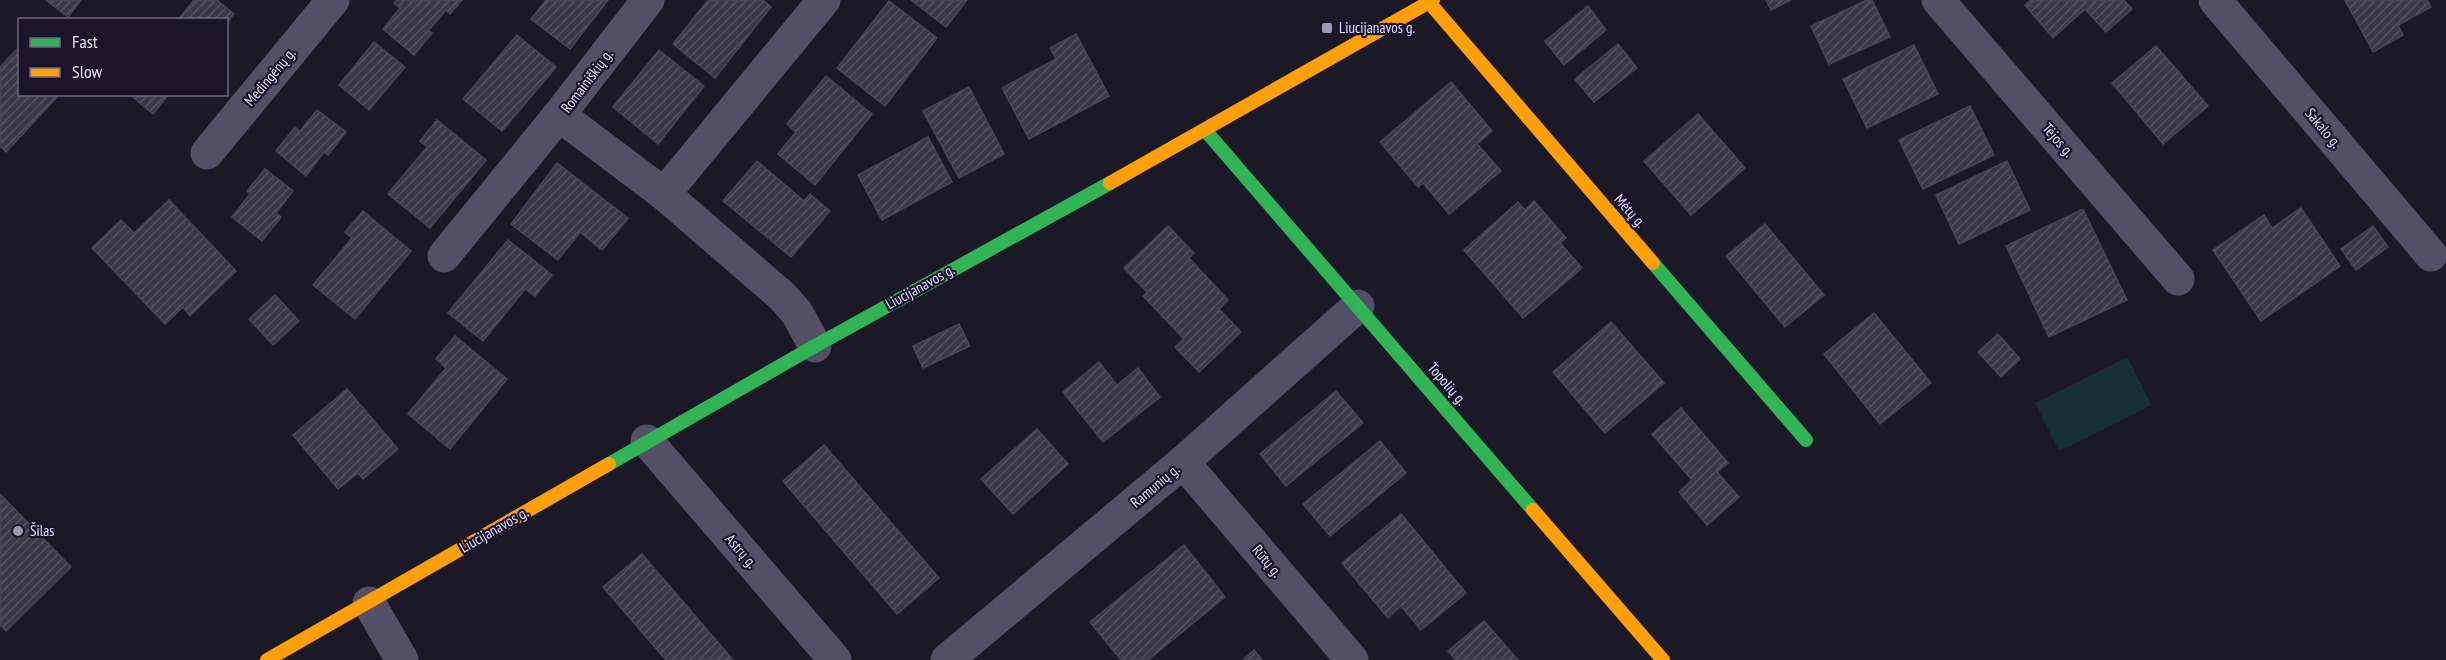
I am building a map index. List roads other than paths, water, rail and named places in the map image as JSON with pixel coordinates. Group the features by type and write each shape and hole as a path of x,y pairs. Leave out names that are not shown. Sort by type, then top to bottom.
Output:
{"street":[{"name":"Medingėnų g.","path":"207,153 333,0"},
{"name":"Romainiškių g.","path":"648,0 559,115 664,194"},
{"path":"815,346 797,313 782,296 664,194 824,0"},
{"name":"Tėjos g.","path":"1938,0 2178,279"},
{"name":"Sakalo g.","path":"2215,0 2431,255"},
{"name":"Liucijanavos g.","path":"267,660 647,441 1205,130 1430,1"},
{"name":"Mėtų g.","path":"1430,1 1806,440"},
{"path":"444,256 559,115"},
{"name":"Topolių g.","path":"1205,130 1663,660"},
{"name":"Ramunių g.","path":"947,660 1183,462 1358,306"},
{"name":"Astrų g.","path":"647,441 835,660"},
{"name":"Rūtų g.","path":"1183,462 1352,660"},
{"path":"369,603 402,660"}],"place":[{"name":"Liucijanavos g.","path":"1327,28"},
{"name":"Šilas","path":"18,531"}]}
